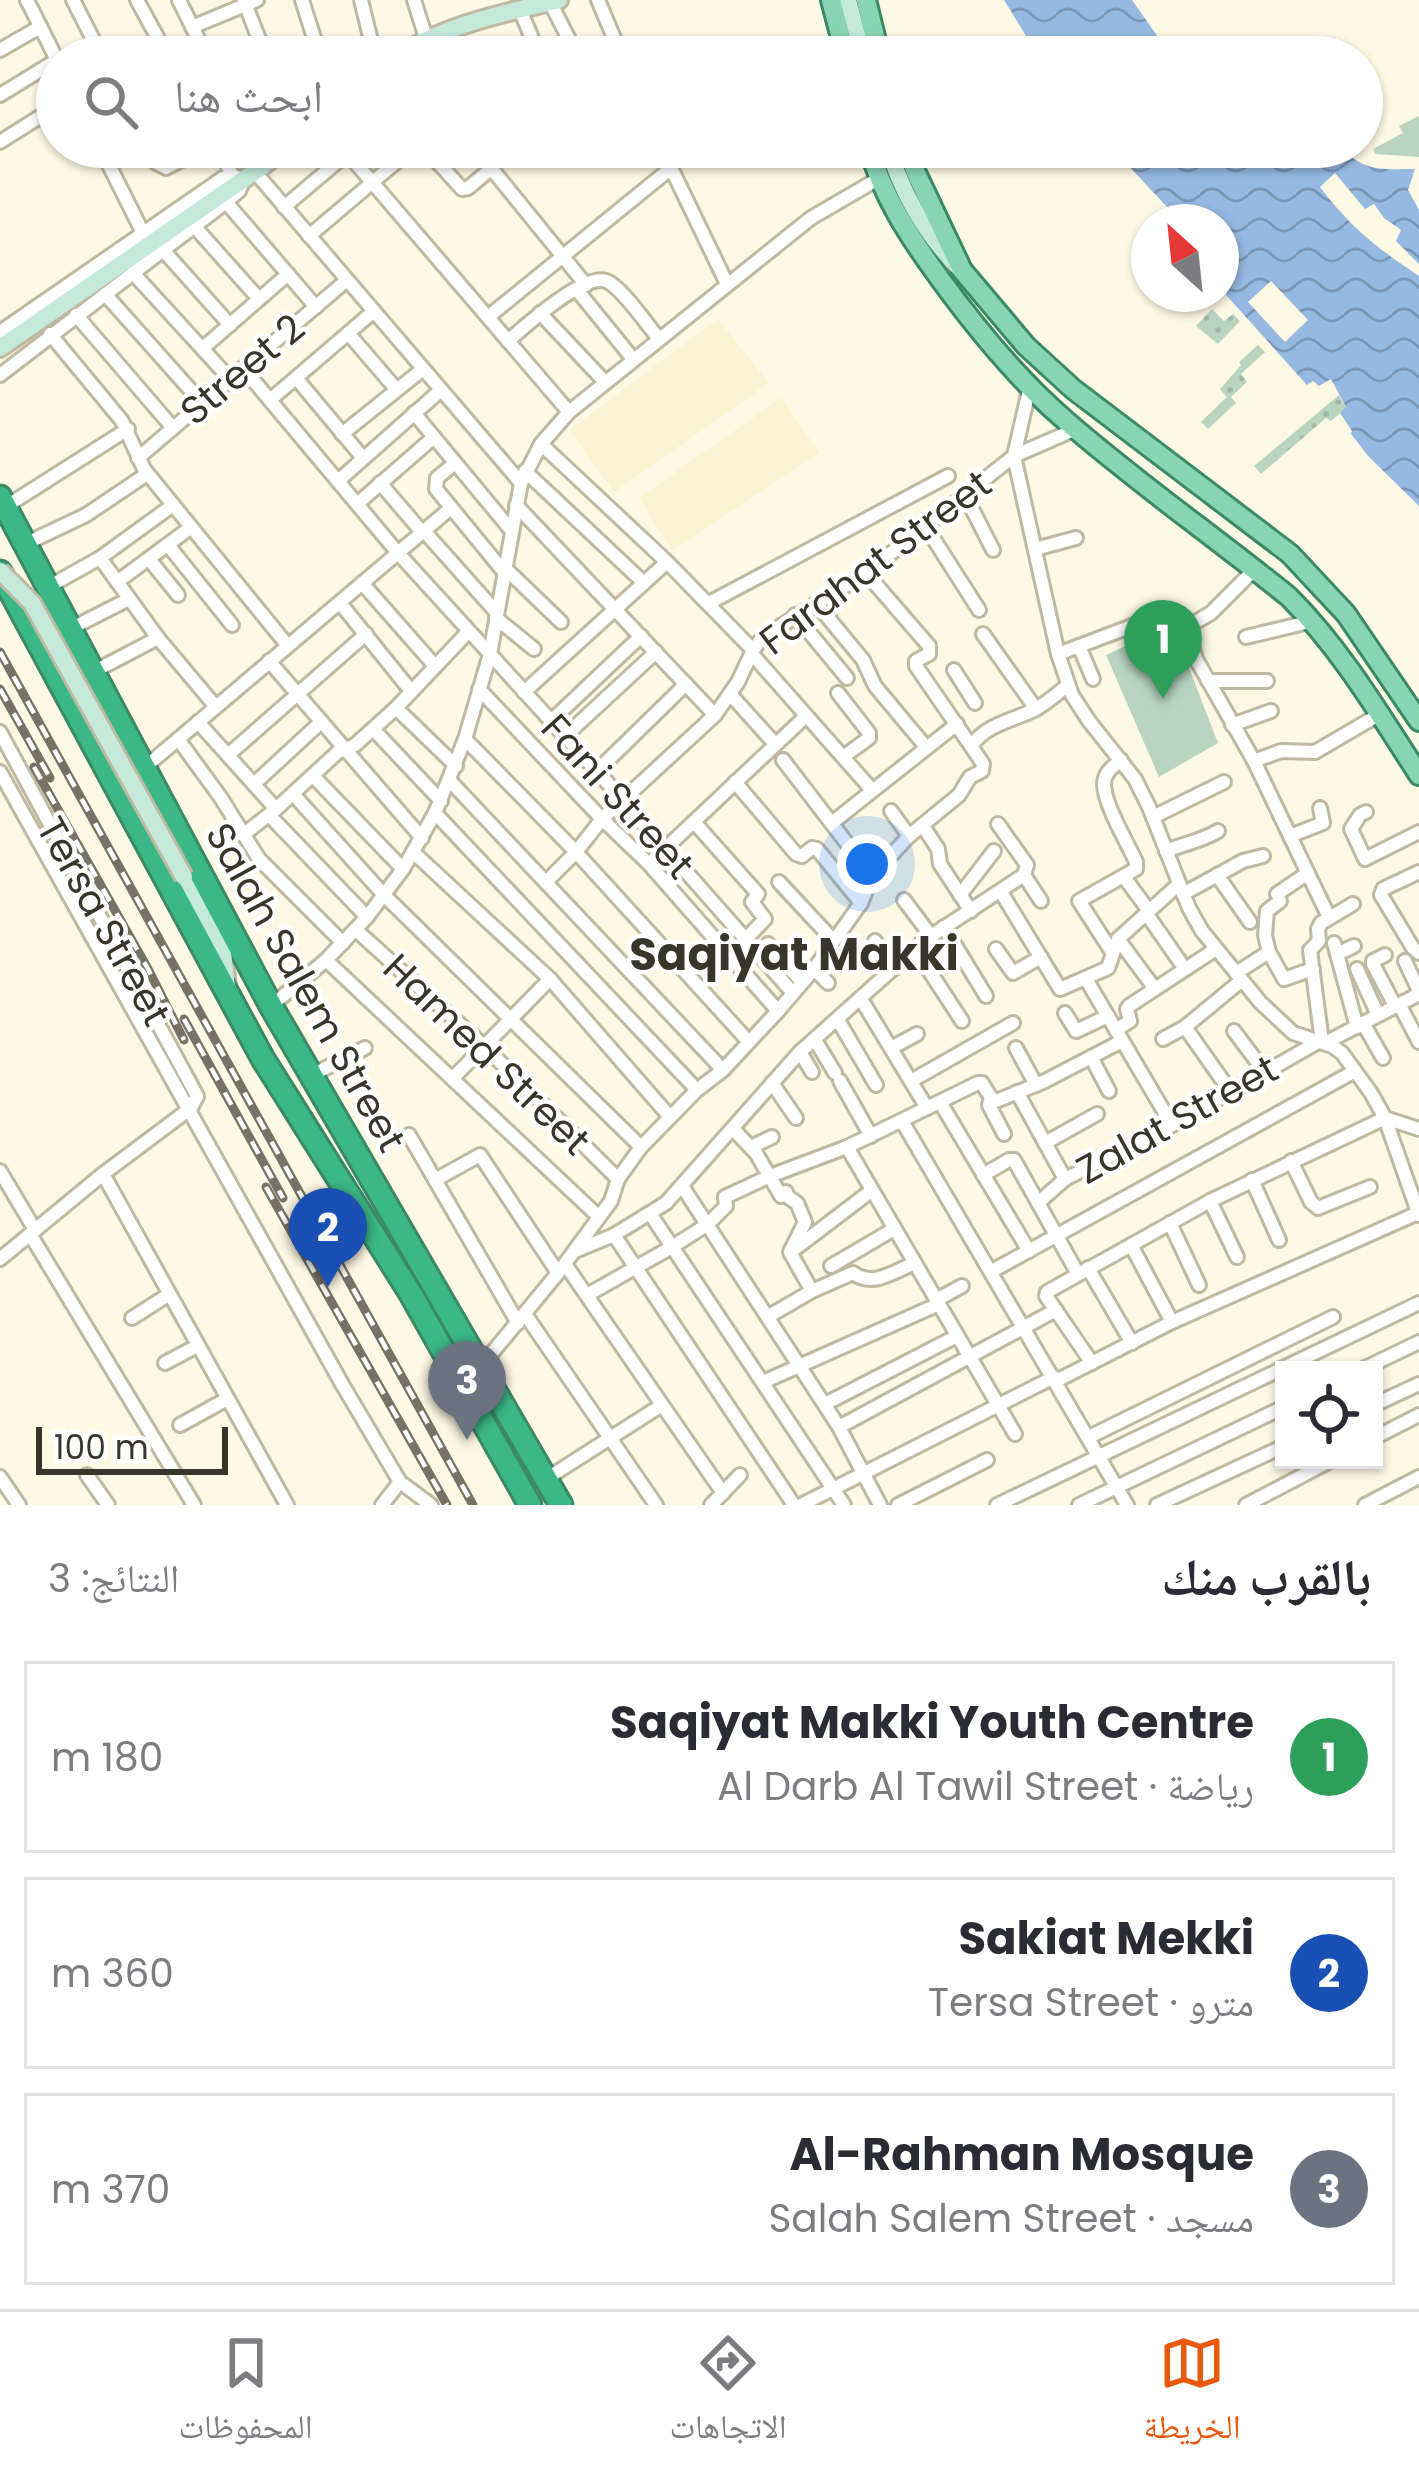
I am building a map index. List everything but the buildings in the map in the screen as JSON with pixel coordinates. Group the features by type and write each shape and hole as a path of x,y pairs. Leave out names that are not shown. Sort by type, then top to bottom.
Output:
{"highway":[{"name":"Salah Salem Street","path":"3,502 19,544 48,587 271,1006 561,1505"},
{"path":"0,572 11,556 21,553 19,544"},
{"name":"Salah Salem Street","path":"0,572 263,1059 399,1274 530,1505"},
{"path":"263,1059 277,1068 290,1066 293,1043"},
{"path":"387,1254 400,1254 406,1239"},
{"path":"399,1274 409,1263 421,1265"}],"main road":[{"path":"831,0 840,36"},
{"path":"866,0 875,36"},
{"path":"875,168 914,240 960,305 1030,386 1076,429 1313,621 1419,775"},
{"path":"914,168 962,271 1026,346 1057,376 1290,554 1346,614 1419,721"},
{"path":"1203,488 1222,518 1222,526 1208,533"},
{"path":"1263,576 1290,554"}],"street":[{"path":"27,0 45,36"},
{"path":"73,0 91,36"},
{"path":"137,0 157,36"},
{"path":"179,0 196,36"},
{"path":"302,0 313,36"},
{"path":"361,0 370,36"},
{"path":"414,0 425,36"},
{"path":"598,0 613,36"},
{"path":"848,0 857,36"},
{"path":"431,36 495,8 520,10 554,1 569,36"},
{"path":"192,27 249,2 260,36"},
{"path":"520,10 531,36"},
{"path":"0,50 40,27"},
{"path":"0,94 36,73"},
{"path":"0,142 36,119"},
{"path":"110,168 142,231"},
{"path":"243,168 284,207 441,390 523,477 644,584"},
{"path":"249,173 250,168"},
{"path":"0,375 194,226 256,168"},
{"path":"284,207 327,168"},
{"path":"362,168 568,412"},
{"path":"309,236 389,168"},
{"path":"443,168 462,189 492,168 564,255 633,359"},
{"path":"895,168 925,229 962,271"},
{"path":"488,317 670,169 727,284"},
{"path":"0,332 223,178 249,173"},
{"path":"271,1006 326,960 367,917 403,869 438,807 456,766 490,654 516,505 523,477 541,443 568,412 811,218 878,179"},
{"path":"224,198 316,307"},
{"path":"0,348 224,198"},
{"path":"194,226 260,299"},
{"path":"163,250 230,325"},
{"path":"134,273 230,379"},
{"path":"203,348 287,274"},
{"name":"Street 2","path":"138,458 347,280"},
{"path":"508,341 540,314 598,280 612,284 658,339"},
{"path":"105,294 202,404"},
{"path":"270,400 374,311"},
{"path":"540,314 605,382"},
{"path":"76,315 173,428"},
{"path":"348,333 396,389"},
{"path":"50,334 128,429 147,473 288,646"},
{"name":"Fani Street","path":"243,368 468,632 746,939 798,987"},
{"path":"342,434 423,369"},
{"path":"296,378 363,458"},
{"name":"Farahat Street","path":"1014,456 1030,386"},
{"path":"338,481 441,390"},
{"path":"414,413 511,530"},
{"path":"3,502 128,429"},
{"name":"Farahat Street","path":"546,882 602,819 715,715 763,637 866,573 1014,456 1076,429"},
{"path":"357,504 434,437"},
{"path":"541,443 709,604 872,790"},
{"path":"614,1235 797,1505 1172,1322 1419,1214 1384,1118 1355,1071 1342,1053 1293,1033 1260,1002 1202,932 1135,779 1068,686 1014,456"},
{"path":"455,463 435,483 436,489 505,570 561,622"},
{"path":"19,544 86,514 147,473"},
{"path":"709,604 948,476"},
{"path":"380,484 496,615 535,649"},
{"path":"965,497 993,550"},
{"path":"48,587 100,558 173,505"},
{"path":"516,505 715,715"},
{"path":"143,768 451,508"},
{"path":"926,527 979,610"},
{"path":"117,583 190,528"},
{"path":"1035,549 1076,538"},
{"path":"168,544 232,626"},
{"path":"100,558 158,638 216,706"},
{"path":"149,559 178,595"},
{"path":"524,692 667,562"},
{"path":"0,572 32,603 184,877 223,953 228,994"},
{"path":"482,1365 562,1269 611,1201 618,1180 641,1147 778,1011 861,903 872,876 984,768 915,664 929,653 928,646 866,573"},
{"path":"1184,629 1263,576"},
{"path":"362,583 435,666"},
{"path":"70,629 129,599"},
{"path":"340,603 411,692"},
{"path":"816,603 926,747"},
{"path":"795,615 848,678"},
{"path":"1058,654 1161,615 1184,629 1326,911"},
{"path":"1246,637 1313,621"},
{"path":"243,835 338,752 355,746 468,632"},
{"path":"228,755 366,634"},
{"path":"983,634 1036,710"},
{"path":"550,722 641,636"},
{"path":"93,672 158,638"},
{"path":"1079,646 1093,679"},
{"path":"564,737 656,652"},
{"path":"269,661 422,838"},
{"path":"833,822 926,747 974,700 954,670"},
{"path":"1208,681 1268,681"},
{"path":"596,772 686,683"},
{"path":"971,746 996,725 1036,710 1068,686"},
{"path":"479,689 649,864 778,1011"},
{"path":"838,693 869,733 843,758"},
{"path":"730,694 775,744"},
{"path":"396,708 456,766"},
{"path":"1232,725 1271,710"},
{"path":"1254,761 1281,751 1315,752 1380,714"},
{"path":"649,864 806,716"},
{"path":"197,722 367,917"},
{"path":"254,784 321,722"},
{"path":"373,729 438,807 698,1090"},
{"name":"Tersa Street","path":"0,732 196,1091 188,1110"},
{"path":"178,739 259,859 344,943"},
{"path":"465,739 576,852 749,1042"},
{"path":"783,760 872,876"},
{"path":"1121,760 1108,770 1105,785 1137,866 1080,902 1155,989"},
{"name":"Tersa Street","path":"0,772 400,1482 431,1505"},
{"path":"313,776 403,869"},
{"path":"450,781 723,1070"},
{"path":"735,782 796,854 818,849 861,903"},
{"path":"1153,817 1224,782"},
{"path":"293,794 385,895 641,1147"},
{"path":"1290,836 1323,824 1320,808"},
{"path":"891,811 909,836"},
{"path":"1366,812 1351,829 1365,859 1419,832"},
{"path":"694,822 758,894 752,902 765,919 746,939"},
{"path":"575,1251 651,1215 800,1052 915,949 1024,875 1027,865 998,824"},
{"path":"923,826 970,911"},
{"path":"1166,851 1218,831"},
{"path":"614,852 626,840"},
{"path":"960,895 994,851"},
{"path":"413,852 550,979 670,1117"},
{"path":"1001,892 1060,989 1108,968 1115,945 1180,889 1262,856"},
{"path":"1419,872 1381,892 1419,953"},
{"path":"1308,873 1270,906 1264,934 1284,979 1313,969"},
{"path":"1024,875 1041,901"},
{"path":"1216,875 1250,922"},
{"path":"1124,877 1185,969"},
{"path":"779,882 833,940"},
{"path":"904,900 932,936"},
{"path":"1322,1042 1310,950 1319,941 1318,926 1353,904"},
{"path":"944,927 986,996"},
{"name":"Hamed Street","path":"356,930 484,1047 618,1180"},
{"path":"875,941 895,968"},
{"path":"768,944 798,987"},
{"path":"1354,946 1335,949 1360,1025 1383,1058"},
{"path":"915,949 962,1021"},
{"path":"996,949 1013,973 1041,958"},
{"path":"587,1295 708,1223 726,1206 725,1196 847,1147 980,1082 994,1101 1091,1057 1130,1021 1129,1006 1216,949"},
{"path":"1162,1039 1185,1027 1269,952"},
{"path":"1384,955 1373,964 1419,1042"},
{"path":"326,960 599,1217"},
{"path":"1405,961 1419,992"},
{"path":"814,968 828,982"},
{"path":"1357,969 1378,1015"},
{"path":"453,1078 550,979"},
{"path":"1086,979 1172,1125"},
{"name":"Zalat Street","path":"1038,1203 1065,1179 1419,992"},
{"path":"862,999 911,1081 983,1175 1029,1251"},
{"path":"1065,1013 1076,1030 1108,1016"},
{"path":"838,1020 876,1085"},
{"path":"911,1081 1013,1023"},
{"path":"1185,1027 1230,1091"},
{"path":"1234,1031 1264,1071"},
{"path":"891,1048 916,1034"},
{"path":"815,1040 871,1136"},
{"path":"312,1075 365,1048"},
{"path":"1016,1048 1036,1085"},
{"path":"800,1052 812,1072"},
{"path":"1091,1057 1108,1091"},
{"path":"992,1271 1355,1071"},
{"path":"1149,1087 1163,1078"},
{"path":"772,1083 796,1118"},
{"path":"1017,1092 1065,1179"},
{"path":"991,1098 989,1105 1004,1134"},
{"path":"0,1259 188,1110"},
{"path":"1045,1143 1097,1114"},
{"path":"1092,1363 1045,1294 1210,1201 1384,1118 1418,1127"},
{"path":"902,1121 1127,1505"},
{"path":"733,1129 751,1147 781,1196 786,1192 797,1203 805,1222 790,1252"},
{"path":"409,1135 522,1318 656,1505"},
{"path":"751,1147 772,1136"},
{"path":"847,1147 1015,1434"},
{"path":"435,1180 480,1155 562,1269 587,1295 723,1493"},
{"path":"983,1175 1014,1160 1056,1236 1132,1343"},
{"path":"1291,1161 1318,1208 1370,1187"},
{"path":"0,1171 194,1505"},
{"path":"103,1174 287,1505"},
{"path":"1252,1180 1279,1240"},
{"path":"682,1186 839,1426 880,1505"},
{"path":"790,1252 871,1191"},
{"path":"1210,1201 1237,1257"},
{"path":"651,1215 844,1505"},
{"path":"1170,1222 1199,1285"},
{"path":"831,1266 894,1228"},
{"path":"1131,1245 1172,1322"},
{"path":"861,1248 868,1262"},
{"path":"790,1252 812,1291"},
{"path":"769,1316 853,1274 861,1280 875,1280 915,1262"},
{"path":"763,1382 962,1286"},
{"path":"132,1318 168,1295"},
{"path":"997,1505 1419,1303"},
{"path":"839,1426 1056,1310"},
{"path":"1089,1437 1333,1317"},
{"path":"825,1404 957,1336"},
{"path":"1380,1361 1419,1342"},
{"path":"165,1363 197,1346"},
{"path":"1383,1401 1419,1384"},
{"path":"180,1425 227,1399"},
{"path":"546,1479 662,1405"},
{"path":"1079,1505 1275,1411"},
{"path":"1383,1433 1419,1415"},
{"path":"1157,1505 1275,1450"},
{"path":"898,1505 987,1460"},
{"path":"1246,1505 1316,1469"},
{"path":"87,1474 108,1505"},
{"path":"711,1505 740,1475"},
{"path":"0,1477 19,1505"},
{"path":"1366,1505 1419,1477"},
{"path":"382,1505 400,1482"}],"shaded area":[{"path":"718,319 769,383 614,492 569,430"},
{"path":"781,398 819,452 672,551 639,498"}],"green space":[{"path":"1419,116 1419,157 1383,155 1383,144 1403,133 1399,126"},
{"path":"1209,312 1224,321 1233,314 1240,321 1218,344 1196,326"},
{"path":"1258,345 1265,352 1241,374 1247,382 1231,397 1236,403 1208,429 1201,422 1227,397 1220,389"},
{"path":"1339,395 1346,408 1331,421 1326,418 1261,474 1254,466"},
{"path":"1156,632 1181,647 1218,743 1159,777 1106,655"}],"water":[{"path":"1004,0 1132,0 1157,36 1026,36"},
{"path":"1131,168 1415,169 1408,190 1419,210 1419,264 1396,241 1401,230 1374,204 1365,209 1335,173 1320,187 1365,236 1419,276 1419,506 1351,434 1340,413 1346,407 1331,379 1319,386 1313,381 1307,385 1239,309 1239,204 1164,204","holes":["1271,281 1308,320 1285,342 1248,302"]}],"railway":[{"path":"0,652 473,1505"},
{"path":"0,689 50,778"},
{"path":"34,767 184,1040"},
{"path":"184,1019 283,1198"},
{"path":"266,1187 447,1505"}],"place":[{"name":"Saqiyat Makki Youth Centre","path":"1163,699"},
{"name":"Sakiat Mekki","path":"328,1287"},
{"name":"Al-Rahman Mosque","path":"467,1440"}],"district":[{"name":"Saqiyat Makki","path":"794,954"}]}
